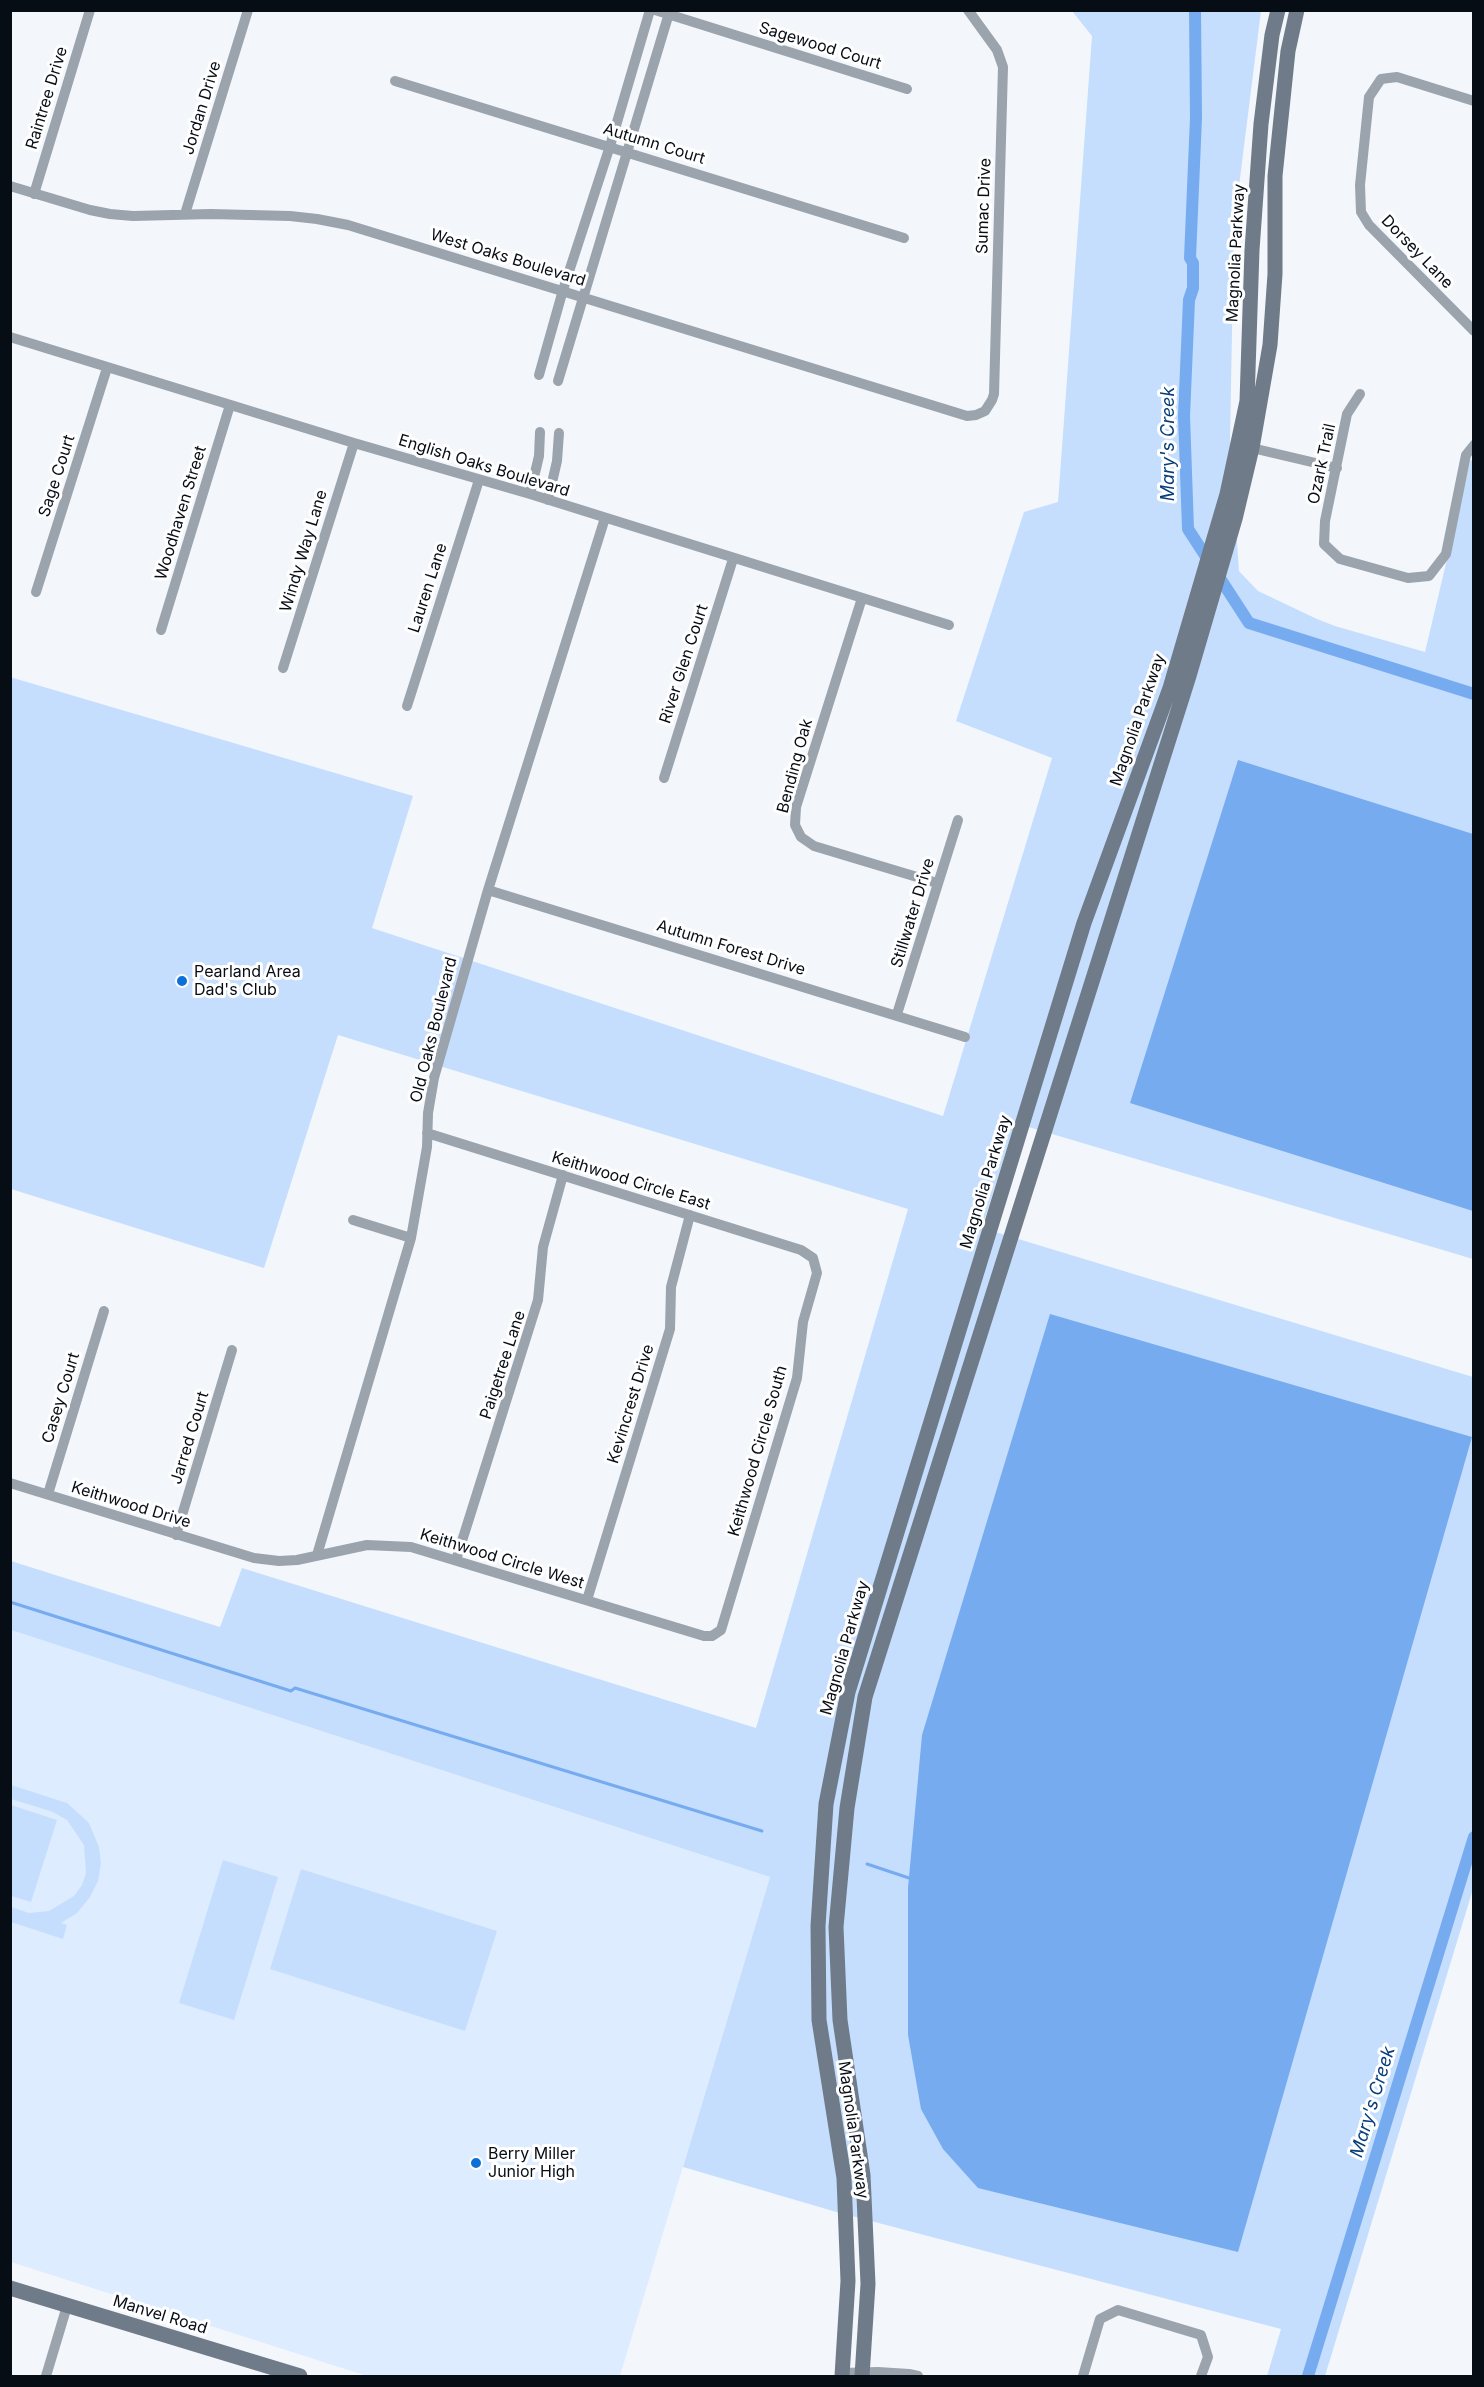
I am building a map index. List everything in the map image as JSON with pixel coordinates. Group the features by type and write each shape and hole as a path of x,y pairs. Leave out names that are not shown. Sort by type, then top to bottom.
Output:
{"street":[{"name":"Raintree Drive","path":"33,194 90,10"},
{"name":"Jordan Drive","path":"185,214 248,10"},
{"name":"Sagewood Court","path":"652,10 669,13 907,89"},
{"path":"539,375 563,290 652,10"},
{"name":"Sumac Drive","path":"968,10 997,50 1003,68 994,394 986,411"},
{"name":"Magnolia Parkway","path":"1227,518 1247,401 1252,250 1261,124 1272,35 1278,10"},
{"name":"Magnolia Parkway","path":"862,2374 868,2284 863,2175 840,2020 836,1927 847,1808 861,1718 865,1697 1065,1067 1227,518 1252,447 1270,345 1275,274 1275,176 1288,51 1297,10"},
{"path":"558,381 669,13"},
{"name":"Dorsey Lane","path":"1473,101 1397,77 1381,79 1369,97 1360,185 1361,212 1369,225 1473,332"},
{"name":"Autumn Court","path":"395,81 904,238"},
{"name":"West Oaks Boulevard","path":"10,186 110,214 133,216 185,214 317,219 348,225 967,416 986,411"},
{"name":"English Oaks Boulevard","path":"10,337 354,443 530,494 949,625"},
{"name":"Sage Court","path":"36,592 107,368"},
{"name":"Ozark Trail","path":"1360,394 1347,414 1325,521 1324,544 1340,559 1408,578 1429,576 1446,555 1466,455 1473,446"},
{"name":"Woodhaven Street","path":"160,630 230,405"},
{"path":"530,494 539,456 540,432"},
{"path":"548,500 557,460 559,433"},
{"name":"Windy Way Lane","path":"283,668 354,443"},
{"path":"1252,447 1337,468"},
{"name":"Lauren Lane","path":"407,706 479,480"},
{"name":"Old Oaks Boulevard","path":"317,1555 411,1238 427,1147 434,1078 488,890 605,518"},
{"name":"River Glen Court","path":"664,778 733,559"},
{"name":"Bending Oak","path":"862,598 796,807 795,825 801,837 814,846 937,883"},
{"name":"Magnolia Parkway","path":"842,2375 848,2281 844,2178 819,2020 818,1926 826,1804 851,1681 1084,923 1170,688 1189,647"},
{"name":"Stillwater Drive","path":"897,1014 958,820"},
{"name":"Autumn Forest Drive","path":"488,890 897,1014 965,1037"},
{"path":"1042,1059 1065,1067"},
{"name":"Keithwood Circle East","path":"427,1133 801,1250 813,1258 817,1268"},
{"name":"Paigetree Lane","path":"456,1560 538,1300 543,1247 563,1175"},
{"name":"Kevincrest Drive","path":"587,1600 670,1329 671,1287 690,1215"},
{"path":"353,1220 411,1238"},
{"path":"982,1255 1004,1262"},
{"name":"Keithwood Circle South","path":"712,1636 721,1630 724,1624 797,1378 803,1322 817,1268"},
{"name":"Casey Court","path":"48,1494 104,1311"},
{"name":"Jarred Court","path":"176,1535 232,1350"},
{"name":"Keithwood Drive","path":"10,1483 243,1556"},
{"name":"Keithwood Circle West","path":"243,1556 279,1561 297,1560 367,1545 389,1544 419,1548 704,1636 712,1636"},
{"path":"844,1715 861,1718"},
{"path":"819,1956 838,1956"},
{"name":"Manvel Road","path":"10,2288 300,2376"},
{"path":"46,2376 66,2306"},
{"path":"1083,2376 1100,2319 1118,2310 1201,2335 1208,2357 1201,2376"},
{"path":"842,2375 909,2374 918,2376"}],"shaded area":[{"path":"1072,11 1261,11 1234,226 1230,440 1239,571 1258,591 1317,619 1425,652 1470,462 1473,458 1473,1259 1015,1123 982,1228 1473,1377 1473,1889 1325,2376 1267,2376 1281,2329 833,2211 683,2167 770,1877 11,1630 11,1561 220,1627 242,1568 756,1728 908,1209 338,1035 264,1268 11,1189 10,677 413,796 372,928 943,1116 1052,758 956,721 1024,512 1058,502 1092,36"},
{"path":"11,1630 770,1877 620,2376 367,2376 11,2262"},
{"path":"11,1785 67,1803 89,1823 99,1847 101,1863 98,1881 90,1897 77,1913 61,1923 67,1925 63,1939 11,1922 11,1907 29,1913 49,1911 74,1896 82,1885 86,1873 84,1845 67,1820 53,1812 11,1799"},
{"path":"11,1805 57,1820 31,1902 11,1896"},
{"path":"223,1860 278,1877 234,2020 179,2003"},
{"path":"301,1869 497,1931 465,2031 270,1969"}],"water":[{"path":"1238,760 1473,834 1473,1211 1130,1103"},
{"path":"1050,1314 1472,1437 1238,2252 978,2188 943,2149 921,2109 908,2035 908,1888 922,1735"}],"waterway":[{"name":"Mary's Creek","path":"1195,10 1196,118 1190,258 1193,263 1193,288 1189,300 1184,416 1188,529 1249,623 1474,694"},
{"path":"10,1602 291,1691 295,1688 762,1831"},
{"name":"Mary's Creek","path":"1308,2376 1474,1837"},
{"path":"867,1864 909,1878"}],"place":[{"name":"Pearland Area Dad's Club","path":"182,981"},
{"name":"Berry Miller Junior High","path":"476,2163"}]}
